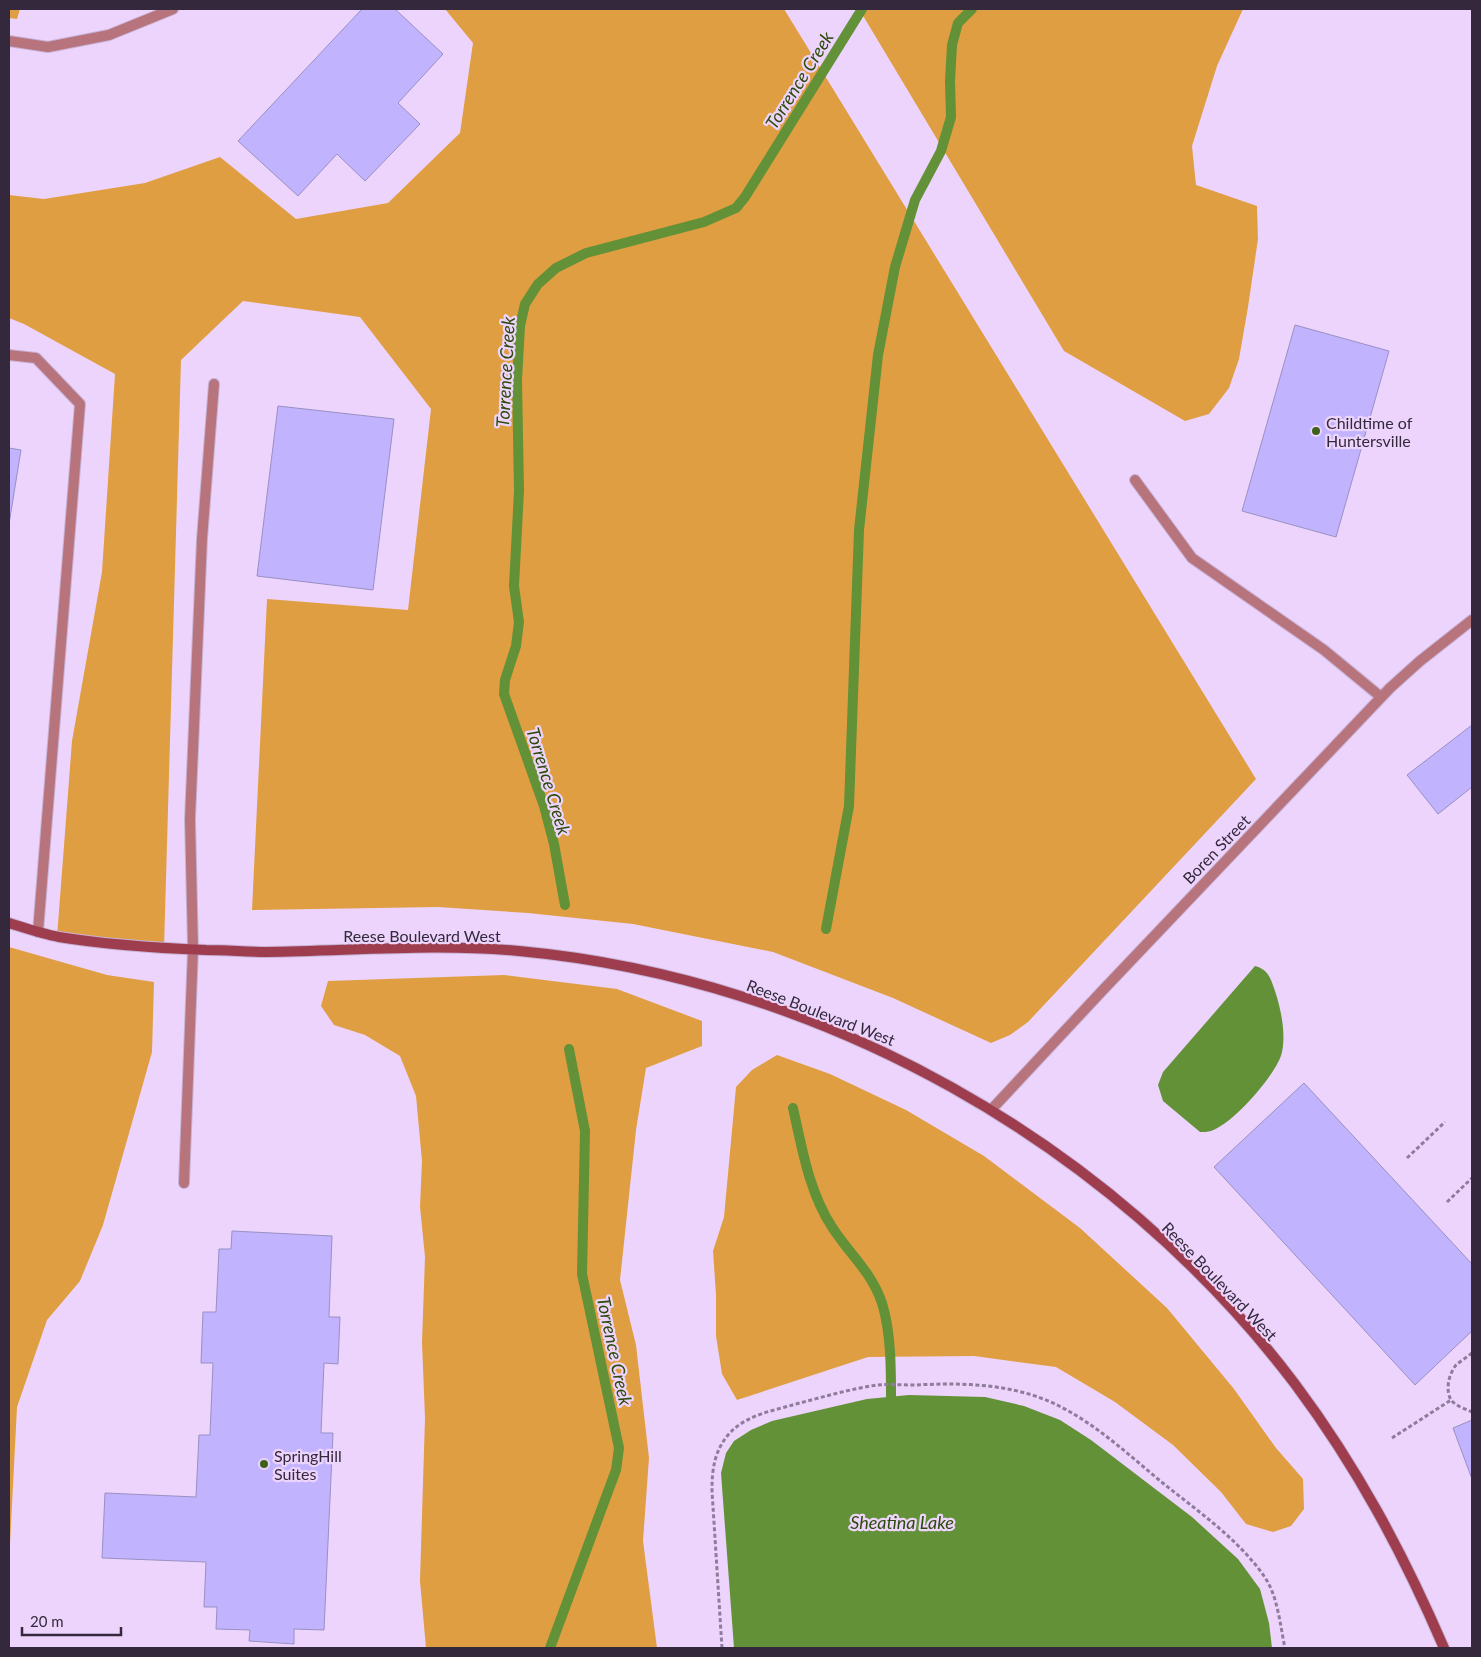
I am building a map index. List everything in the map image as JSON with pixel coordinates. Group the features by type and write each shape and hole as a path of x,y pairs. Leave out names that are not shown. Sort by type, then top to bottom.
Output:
{"street":[{"path":"9,42 48,48 109,35 173,9"},
{"path":"9,355 36,358 80,404 38,932"},
{"path":"184,1183 193,949 190,819 202,539 214,384"},
{"path":"1135,480 1192,558 1324,650 1381,697"},
{"name":"Boren Street","path":"991,1110 1381,697 1420,661 1472,620"},
{"name":"Reese Boulevard West","path":"9,924 57,936 148,947 263,952 433,948 516,950 599,962 678,978 742,997 847,1035 898,1059 991,1110 1091,1178 1173,1249 1245,1323 1295,1385 1354,1470 1379,1512 1414,1580 1444,1648"}],"path":[{"path":"1407,1158 1445,1122"},
{"path":"1447,1202 1472,1178"},
{"path":"1472,1353 1457,1364 1449,1377 1449,1392 1452,1400 1458,1406 1472,1412"},
{"path":"722,1648 712,1467 718,1448 729,1434 743,1422 761,1413 844,1392 878,1385 965,1383 1037,1396 1070,1411 1097,1429 1223,1532 1265,1578 1276,1605 1285,1648"},
{"path":"1392,1438 1452,1400"}],"shaded area":[{"path":"9,9 20,9 17,19 9,18"},
{"path":"445,9 784,9 1256,779 1028,1022 1010,1035 991,1043 893,998 773,952 633,924 528,913 438,907 252,910 267,599 408,610 431,409 360,317 243,301 181,360 164,948 57,937 72,741 102,572 115,374 24,324 9,318 9,195 44,199 145,183 220,157 296,219 388,203 460,133 473,43"},
{"path":"859,9 1243,9 1217,66 1192,146 1196,185 1257,206 1258,239 1239,359 1229,388 1209,414 1185,421 1064,351"},
{"path":"9,947 107,975 154,982 152,1052 103,1225 80,1281 47,1320 17,1407 9,1564"},
{"path":"504,975 617,989 702,1021 702,1046 646,1068 636,1130 620,1280 636,1345 649,1458 643,1541 657,1648 426,1648 420,1581 425,1418 422,1342 425,1257 420,1207 422,1161 416,1096 400,1056 365,1035 334,1025 321,1006 328,981"},
{"path":"777,1055 830,1074 906,1110 984,1156 1080,1228 1167,1308 1234,1389 1276,1448 1303,1479 1304,1509 1291,1526 1273,1532 1246,1524 1221,1492 1173,1445 1115,1402 1056,1367 974,1356 868,1357 737,1400 722,1374 716,1336 713,1251 724,1217 736,1087 752,1070"}],"water":[{"path":"1255,966 1266,972 1275,991 1282,1021 1282,1052 1279,1061 1263,1085 1242,1109 1220,1127 1200,1132 1163,1101 1158,1085 1163,1072"},
{"name":"Sheatina Lake","path":"909,1395 985,1397 1024,1406 1060,1420 1091,1440 1192,1517 1238,1559 1260,1589 1269,1623 1272,1648 734,1648 721,1473 726,1453 734,1441 751,1430 772,1421 867,1399"}],"building":[{"path":"362,9 395,9 443,54 398,103 420,124 365,181 337,154 298,196 238,141"},
{"name":"Childtime of Huntersville","path":"1295,325 1389,351 1336,537 1242,511"},
{"path":"278,406 394,419 373,590 257,576"},
{"path":"9,448 21,450 9,524"},
{"path":"1472,725 1472,787 1438,814 1407,775"},
{"path":"1304,1083 1472,1264 1472,1331 1415,1385 1214,1167"},
{"name":"SpringHill Suites","path":"232,1231 332,1236 329,1317 340,1317 338,1364 324,1363 321,1433 333,1433 324,1630 294,1629 294,1644 249,1641 250,1630 216,1629 217,1607 204,1607 206,1562 102,1558 105,1493 196,1497 199,1435 210,1435 213,1363 201,1363 203,1312 216,1312 219,1249 231,1249"},
{"path":"1472,1420 1472,1479 1453,1428"}],"waterway":[{"name":"Torrence Creek","path":"565,905 554,844 544,806 504,694 505,680 516,646 519,622 514,586 519,491 517,380 520,326 525,304 538,284 556,268 586,253 704,222 736,208 745,197 862,9"},
{"path":"826,929 849,806 859,530 878,355 895,267 915,200 941,151 951,117 952,45 958,23 972,9"},
{"name":"Torrence Creek","path":"550,1648 616,1470 619,1448 582,1274 585,1131 569,1049"},
{"path":"793,1108 803,1154 817,1199 832,1227 866,1272 882,1303 888,1329 891,1410"}],"place":[{"name":"Childtime of Huntersville","path":"1316,431"},
{"name":"SpringHill Suites","path":"264,1464"}]}
